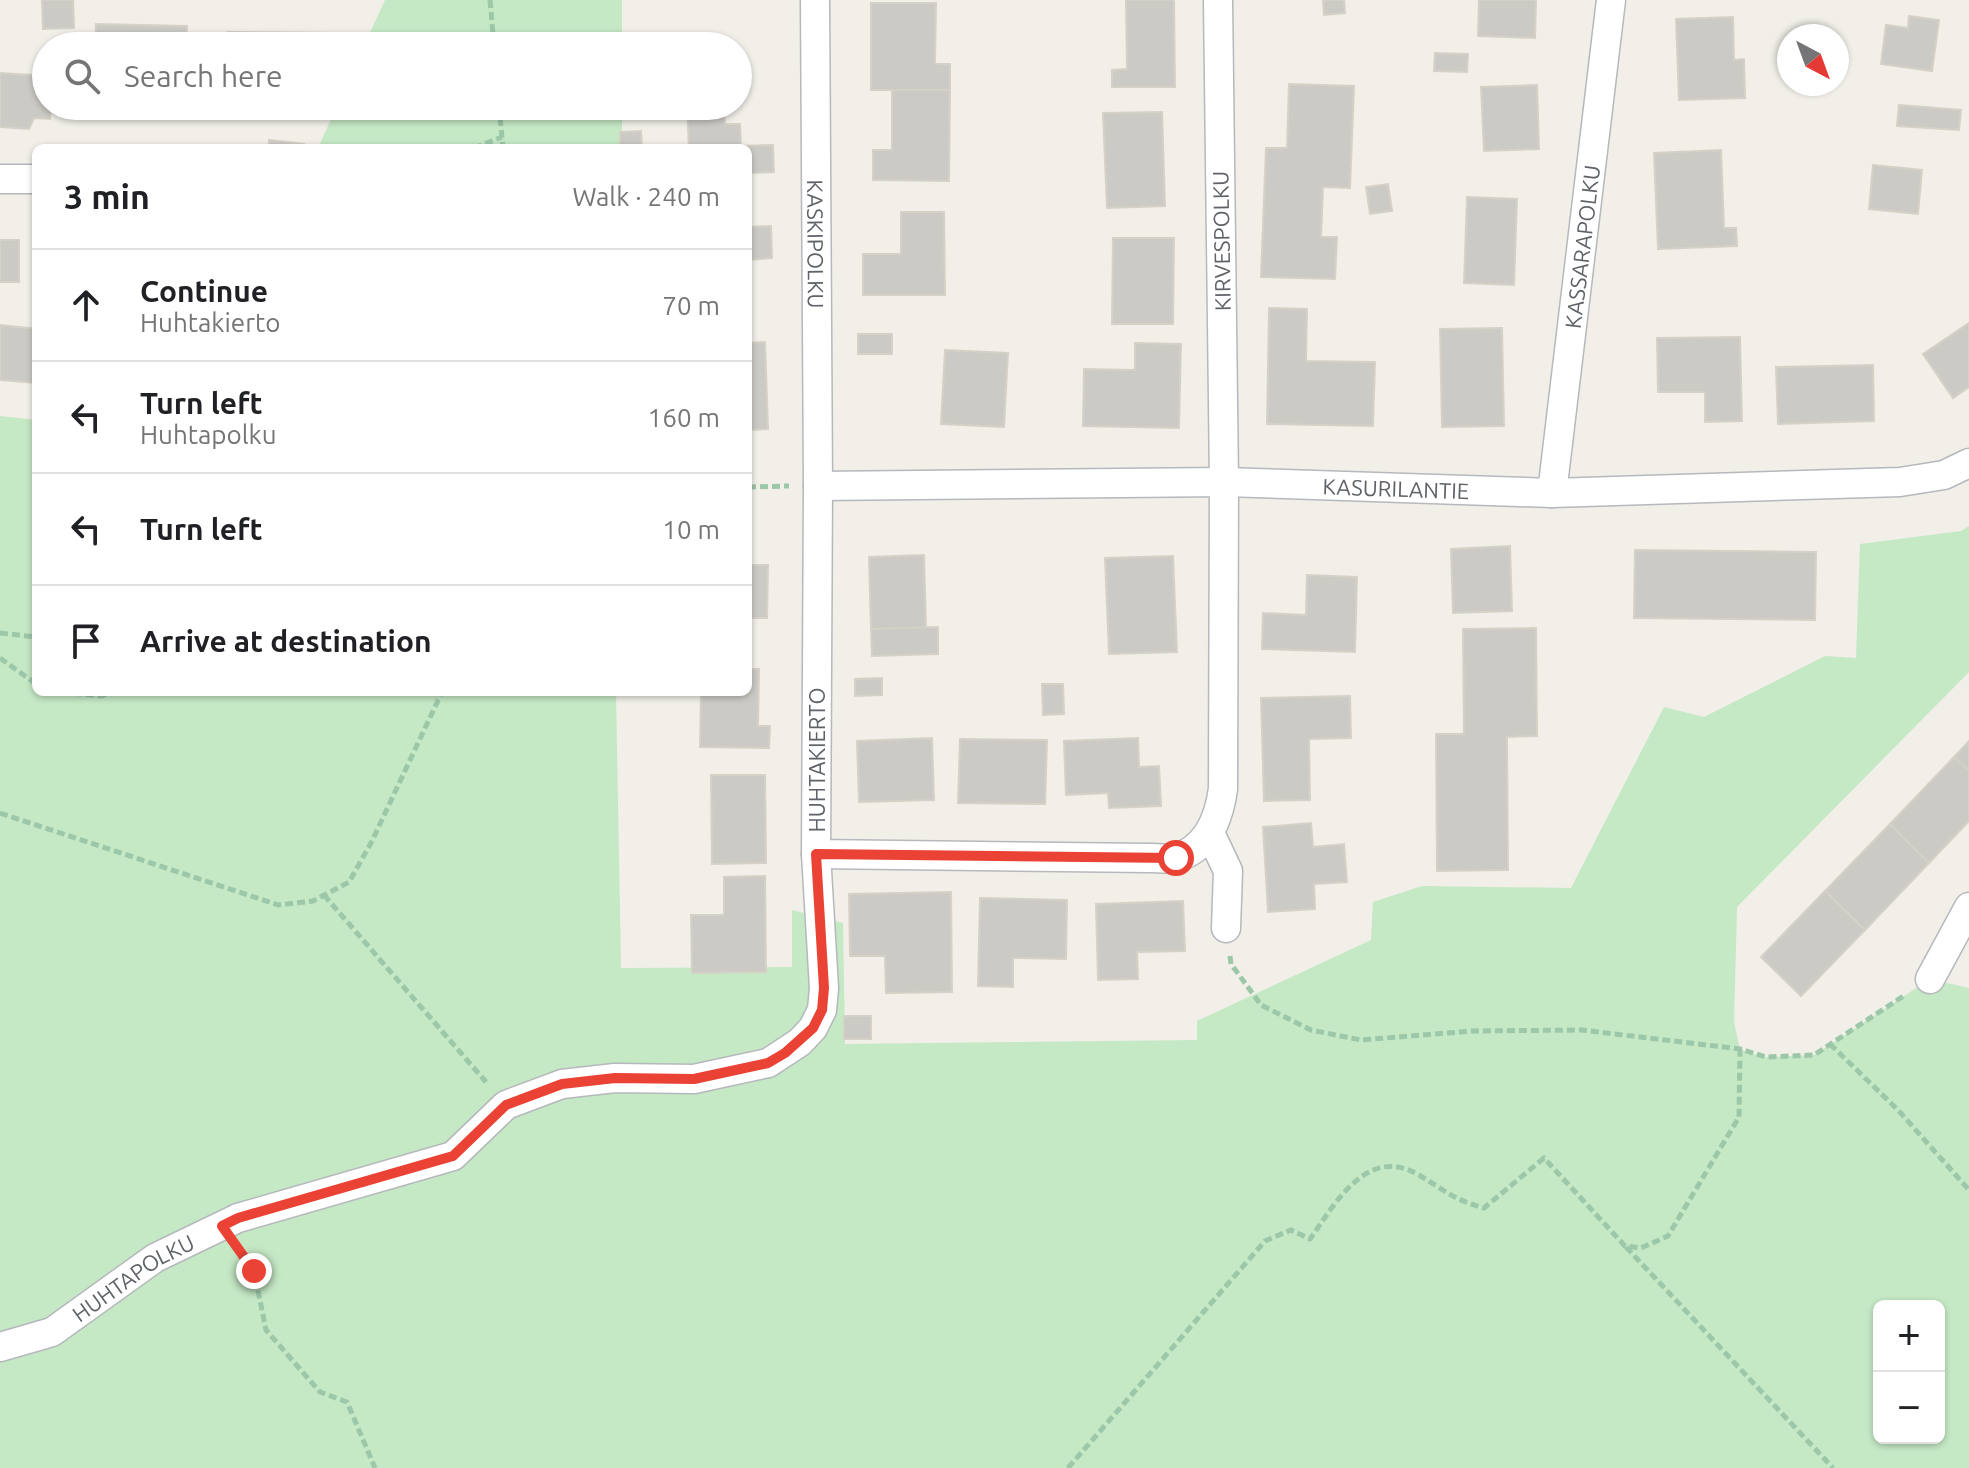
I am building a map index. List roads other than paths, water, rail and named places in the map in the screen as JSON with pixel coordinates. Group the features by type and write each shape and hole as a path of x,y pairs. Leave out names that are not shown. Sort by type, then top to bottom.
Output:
{"street":[{"name":"KASKIPOLKU","path":"815,0 818,486"},
{"name":"KIRVESPOLKU","path":"1218,0 1224,482"},
{"name":"KASSARAPOLKU","path":"1552,493 1611,0"},
{"path":"0,179 32,179"},
{"name":"KASURILANTIE","path":"818,486 1224,482 1552,493 1900,482 1944,475 1969,463"},
{"path":"1224,482 1223,789 1219,813 1210,833 1228,871 1226,928"},
{"name":"HUHTAKIERTO","path":"818,486 816,854 1176,858 1195,848 1210,833"},
{"name":"HUHTAPOLKU","path":"0,1347 52,1332 155,1258 238,1218 453,1156 506,1105 562,1084 615,1078 694,1079 768,1063 800,1042 813,1028 822,1010 824,988 816,854"},
{"path":"1930,979 1969,907"}]}
